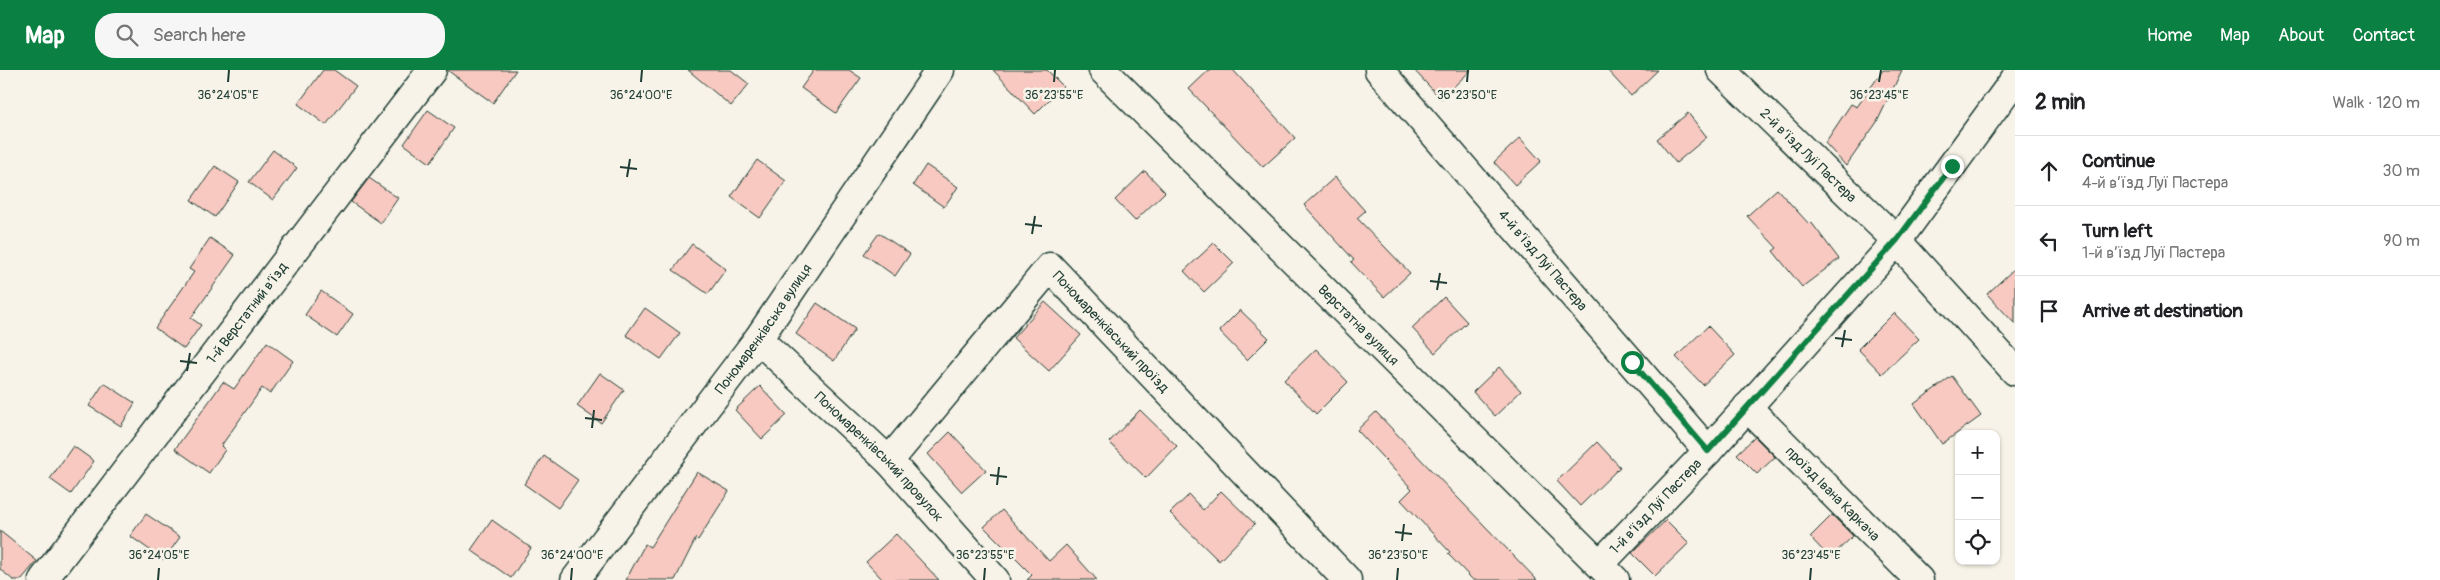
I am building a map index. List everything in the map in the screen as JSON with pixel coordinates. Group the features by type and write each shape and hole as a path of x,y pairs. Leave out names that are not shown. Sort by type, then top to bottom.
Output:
{"street":[{"name":"1-й Верстатний в’їзд","path":"43,580 432,70"},
{"name":"Пономаренківська вулиця","path":"575,580 758,339 940,70"},
{"name":"Верстатна вулиця","path":"1103,70 1607,572"},
{"name":"4-й в’їзд Луї Пастера","path":"1379,70 1708,451"},
{"name":"2-й в’їзд Луї Пастера","path":"1721,70 1897,240 2015,371"},
{"name":"1-й в’їзд Луї Пастера","path":"1607,572 1708,451 1897,240 2015,79"},
{"name":"Пономаренківський проїзд","path":"889,461 1050,267 1347,580"},
{"name":"Пономаренківський провулок","path":"758,339 889,461 994,580"},
{"name":"проїзд Івана Каркача","path":"1747,407 1919,580"}],"building":[{"path":"323,70 334,70 356,86 326,125 298,104"},
{"path":"447,70 516,70 493,103"},
{"path":"688,70 731,70 749,84 731,106"},
{"path":"814,70 849,70 861,78 836,113 801,88"},
{"path":"993,70 1047,70 1063,86 1035,114"},
{"path":"1209,70 1233,70 1295,138 1263,167 1189,89"},
{"path":"1414,70 1471,70 1441,99"},
{"path":"1607,70 1658,70 1631,96"},
{"path":"1883,70 1902,70 1877,122 1846,166 1825,143 1851,104 1857,107"},
{"path":"428,110 454,128 430,163 404,144"},
{"path":"1688,113 1707,137 1676,163 1657,139"},
{"path":"1520,138 1541,161 1515,185 1494,162"},
{"path":"273,150 297,168 273,200 249,182"},
{"path":"757,160 786,181 760,218 731,197"},
{"path":"926,165 958,187 944,207 913,185"},
{"path":"215,166 239,182 215,217 191,200"},
{"path":"1145,171 1165,192 1135,221 1115,200"},
{"path":"1335,177 1365,211 1357,218 1410,273 1384,297 1351,262 1354,260 1304,205"},
{"path":"369,178 398,198 381,223 351,202"},
{"path":"1777,189 1809,224 1811,222 1839,259 1802,287 1773,251 1777,248 1747,216"},
{"path":"879,233 910,254 895,276 864,254"},
{"path":"210,238 235,255 191,318 201,325 184,349 155,328 194,272 189,269"},
{"path":"1214,243 1234,263 1204,292 1184,271"},
{"path":"692,244 726,269 708,294 673,270"},
{"path":"2015,268 2015,324 1987,294"},
{"path":"321,291 353,314 337,337 305,315"},
{"path":"1444,297 1467,322 1435,353 1412,328"},
{"path":"1045,302 1081,335 1049,371 1013,338"},
{"path":"817,303 855,329 834,361 796,334"},
{"path":"645,308 680,333 661,359 626,335"},
{"path":"1240,310 1269,338 1247,360 1219,331"},
{"path":"1894,313 1919,339 1882,374 1858,349"},
{"path":"1708,326 1735,355 1703,385 1676,357"},
{"path":"267,342 293,361 270,394 262,388 221,446 225,450 209,473 175,449 223,382 234,389"},
{"path":"1316,349 1348,382 1316,414 1284,380"},
{"path":"1499,367 1521,391 1495,416 1473,392"},
{"path":"600,373 624,390 601,423 577,406"},
{"path":"1952,376 1981,416 1962,430 1955,430 1955,435 1942,444 1914,404"},
{"path":"104,383 135,403 121,426 89,406"},
{"path":"760,386 787,415 762,439 735,410"},
{"path":"1140,410 1177,446 1146,478 1109,442"},
{"path":"1376,412 1537,580 1473,580 1448,554 1450,552 1401,500 1412,489 1357,430"},
{"path":"950,432 986,470 962,492 928,454"},
{"path":"1755,437 1775,457 1757,474 1737,454"},
{"path":"1597,442 1620,467 1580,506 1557,481"},
{"path":"73,446 94,461 71,494 50,479"},
{"path":"544,456 578,480 558,508 524,484"},
{"path":"697,472 729,491 698,540 696,538 675,580 626,580 645,544 650,547"},
{"path":"1221,491 1255,524 1219,561 1170,513 1189,495 1203,510"},
{"path":"1002,510 1049,561 1066,545 1097,580 1027,580 1032,575 984,527"},
{"path":"146,514 180,537 164,560 130,536"},
{"path":"1832,515 1853,536 1830,558 1810,537"},
{"path":"492,520 531,548 511,578 471,550"},
{"path":"1666,520 1689,543 1655,576 1632,553"},
{"path":"0,531 37,561 21,580 13,580 0,569"},
{"path":"896,534 939,580 883,580 866,562"}],"route":[{"path":"1632,362 1708,451 1897,240 1952,166"}]}
